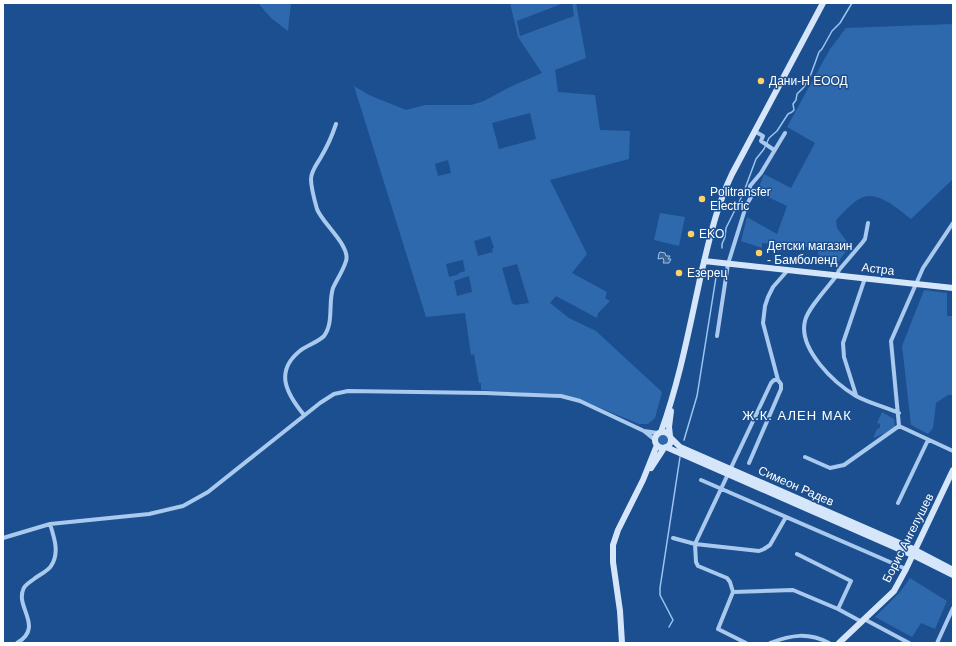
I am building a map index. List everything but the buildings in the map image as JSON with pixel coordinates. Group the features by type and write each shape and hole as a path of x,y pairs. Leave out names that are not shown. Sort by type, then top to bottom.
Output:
{"street":[{"path":"622,643 613,545 618,530 643,480 665,447 670,443 669,428 672,402 704,261 722,196 754,131 823,3"},
{"path":"304,415 288,392 284,380 285,372 290,360 302,350 324,336 329,327 333,289 347,259 345,249 317,210 311,179 312,171 321,158 336,124"},
{"path":"754,131 763,136 761,141 773,149"},
{"path":"717,336 728,264 746,206 751,197 750,186 761,173 773,149 777,149 785,133"},
{"path":"899,426 899,413 891,341 928,260 953,222"},
{"path":"868,223 865,238 853,255 839,270 837,276 807,314 804,327 805,337 816,360 833,378 856,396 899,413"},
{"name":"Астра","path":"704,261 953,288"},
{"path":"749,463 781,388 763,323 765,306 768,297 788,270"},
{"path":"856,396 844,357 844,343 865,278"},
{"path":"746,643 718,629 733,592 727,578 698,566 696,562 695,544 771,382 778,380"},
{"path":"3,538 50,524 149,514 183,506 208,492 304,415 334,394 348,391 561,396 580,401 644,431 667,433 670,437"},
{"path":"643,480 672,402"},
{"path":"899,426 953,451"},
{"path":"805,457 830,468 844,465 899,426"},
{"path":"644,431 656,443 665,447"},
{"name":"Симеон Радев","path":"670,437 680,447 729,472"},
{"path":"898,503 928,440"},
{"name":"Симеон Радев","path":"665,447 729,472 914,553"},
{"name":"Борис Ангелушев","path":"839,643 894,591 914,553 953,470"},
{"path":"701,480 906,569"},
{"path":"673,538 695,544 759,551 770,545 786,516"},
{"path":"17,643 24,639 28,631 28,617 22,599 23,589 28,583 51,567 56,555 50,524"},
{"path":"914,553 953,570"},
{"path":"914,553 953,575"},
{"path":"797,554 851,581 838,609"},
{"path":"733,592 793,590 863,620 910,643"},
{"path":"937,643 953,608"},
{"path":"770,643 783,638 798,635 812,637 829,643"}],"shaded area":[{"path":"258,3 291,3 288,31 271,18"},
{"path":"510,3 564,3 517,21 520,36 574,16 572,3 576,3 586,58 555,70 558,92 595,95 600,130 630,131 629,159 550,180 587,254 572,273 607,292 605,298 610,301 598,313 597,318 556,296 550,303 569,318 596,331 662,392 655,418 648,424 639,424 566,395 553,393 481,390 481,383 479,383 474,354 471,355 465,313 426,317 354,86 369,95 406,110 425,105 471,105 484,101 510,87 542,73 518,37","holes":["530,113 536,139 499,149 492,123","448,160 451,173 438,176 435,164","490,236 494,248 492,249 493,252 478,256 474,241","463,260 465,271 449,277 446,264","517,264 529,303 515,305 512,303 502,268","469,276 472,292 457,296 454,281"]},
{"path":"953,24 953,179 911,219 893,205 879,198 866,196 856,201 836,220 837,228 850,246 838,262 819,256 817,248 762,243 762,248 741,241 747,217 777,234 787,206 757,192 764,174 791,188 815,143 787,127 830,49 846,28"},
{"path":"660,213 685,217 679,246 654,240"},
{"path":"660,252 665,253 666,256 670,256 668,259 671,259 669,263 663,263 663,258 658,259"},
{"path":"924,290 947,293 947,316 953,316 953,395 948,395 936,403 933,428 928,434 911,425 902,346"},
{"path":"882,412 894,419 895,427 886,433 873,438 877,429 880,428 880,424 877,423"},
{"path":"661,434 665,434 669,440 665,446 661,446 657,442 657,438"},
{"path":"910,578 947,601 935,629 921,623 912,637 875,617 900,592"}],"waterway":[{"path":"722,248 726,228 743,194 756,159 764,149 769,138 777,131 788,114 794,110 793,104 796,100 797,94 804,87 811,74 819,52 832,31 840,23 852,3"},
{"path":"684,440 697,396 717,271"},
{"path":"669,627 673,620 660,595 660,588 680,457"}],"place":[{"name":"Дани-Н ЕООД","path":"761,81"},
{"name":"Politransfer Electric","path":"702,199"},
{"name":"EKO","path":"691,234"},
{"name":"Детски магазин - Бамболенд","path":"759,253"},
{"name":"Езерец","path":"679,273"}],"district":[{"name":"Ж.К. АЛЕН МАК","path":"797,415"}]}
